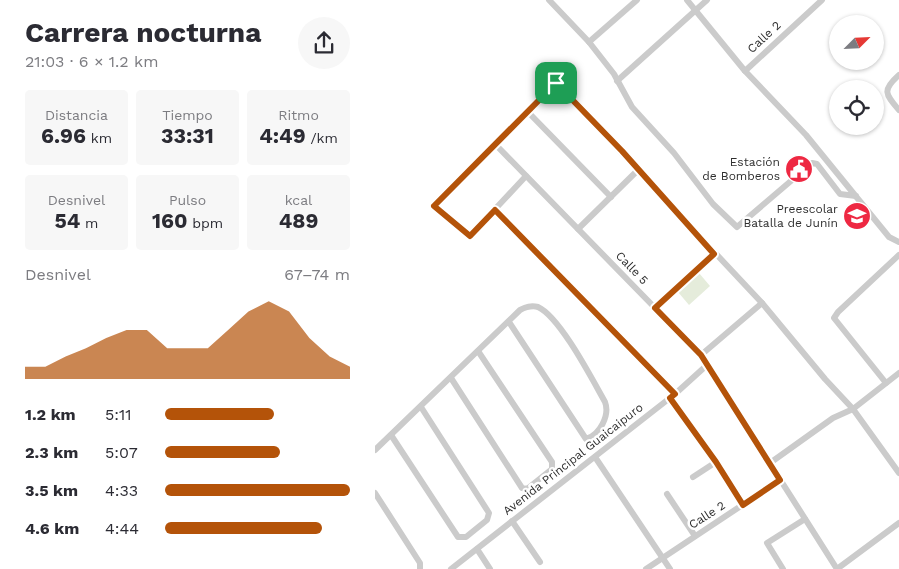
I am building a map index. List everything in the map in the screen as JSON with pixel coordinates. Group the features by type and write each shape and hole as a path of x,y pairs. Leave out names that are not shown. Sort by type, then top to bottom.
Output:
{"street":[{"path":"549,0 589,42 617,81 632,107 674,153 713,204 737,227 812,163 817,164 840,194 856,196"},
{"path":"589,42 637,0"},
{"path":"687,0 745,70 806,135 889,237 899,242"},
{"path":"617,81 707,0"},
{"name":"Calle 2","path":"745,70 821,0"},
{"path":"899,75 889,84 886,90 888,98 899,110"},
{"path":"527,176 470,236 434,206 556,83 714,254 762,303 825,379 853,409 899,472"},
{"path":"527,112 611,197"},
{"name":"Calle 5","path":"495,144 701,355 837,569"},
{"path":"578,229 638,170"},
{"path":"495,210 673,396 743,505"},
{"path":"655,308 714,254"},
{"path":"886,382 834,318 838,312 899,255"},
{"path":"701,355 762,303"},
{"path":"375,450 478,351 509,322 528,306 537,307 555,321 607,408 605,421 589,438 586,439 509,322"},
{"path":"451,378 522,488 527,489 552,469 552,462 478,351"},
{"name":"Avenida Principal Guaicaipuro","path":"451,569 673,396 707,365"},
{"path":"769,463 833,418 853,409 886,382 898,375"},
{"path":"391,435 457,537 466,537 487,520 489,513 421,407"},
{"path":"595,456 670,569"},
{"path":"693,477 716,462"},
{"name":"Calle 2","path":"646,569 780,480"},
{"path":"375,493 420,563 420,569"},
{"path":"667,494 695,536"},
{"path":"783,569 767,543 805,519"},
{"path":"512,522 540,562"},
{"path":"837,569 899,523"},
{"path":"477,549 490,569"}],"green space":[{"path":"699,273 710,286 689,305 678,292"}],"place":[{"name":"Estación de Bomberos","path":"799,169"},
{"name":"Preescolar Batalla de Junín","path":"857,216"}],"route":[{"path":"556,83 622,151 714,254 655,308 701,355 780,480 743,505 716,462 670,398 675,394 495,210 470,236 434,206 556,83"}]}
